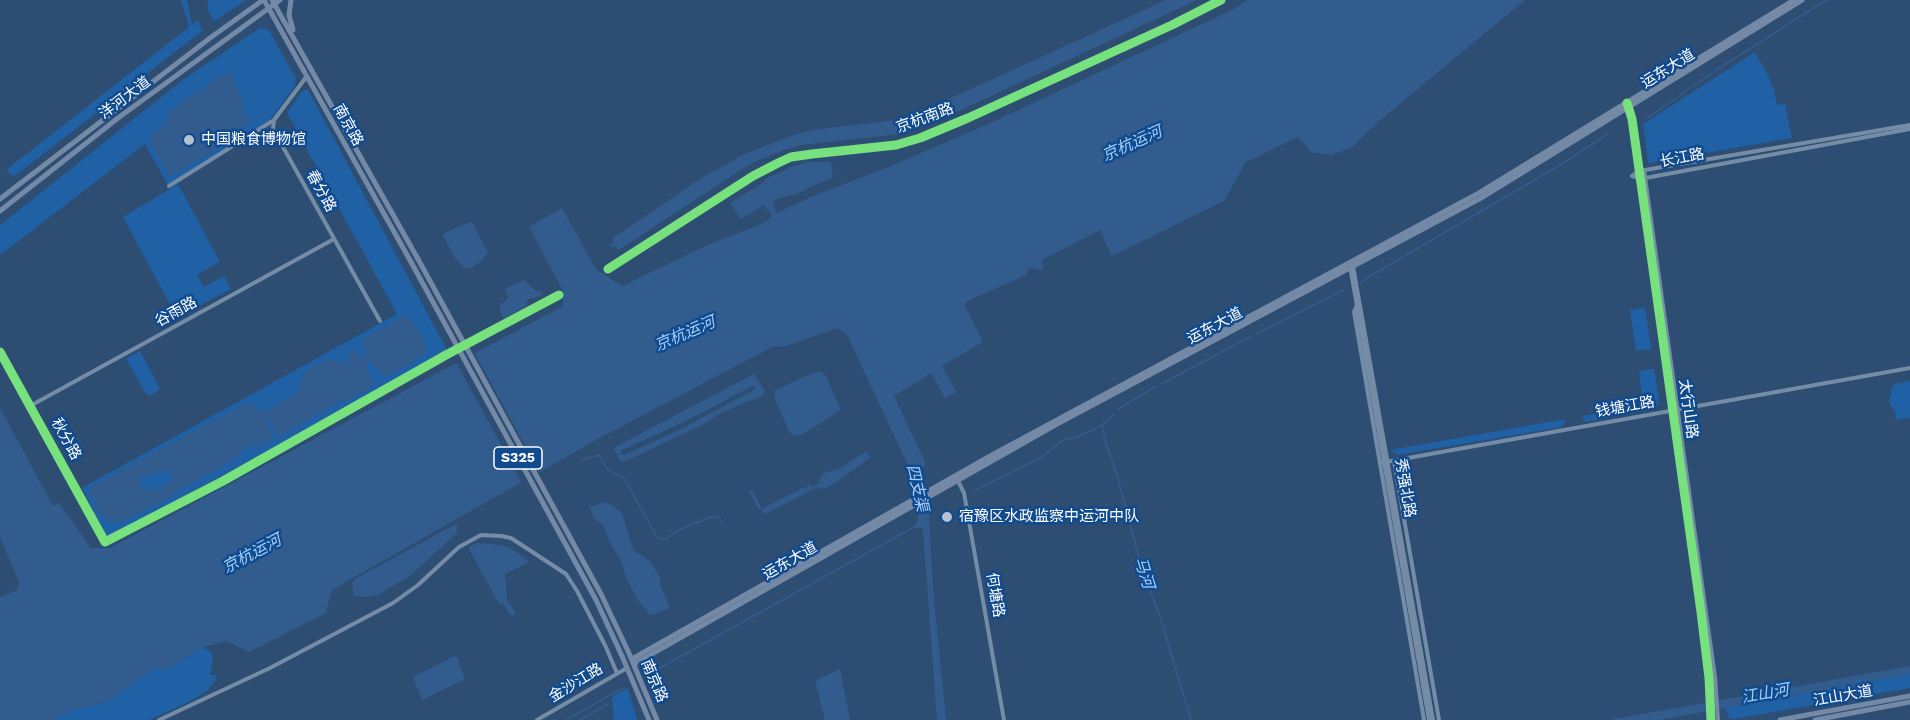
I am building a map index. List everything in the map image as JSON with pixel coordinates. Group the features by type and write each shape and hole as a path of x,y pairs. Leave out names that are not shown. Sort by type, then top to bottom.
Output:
{"main road":[{"name":"南京路","path":"264,0 596,600 649,720"},
{"name":"洋河大道","path":"0,199 210,38 264,0"},
{"name":"洋河大道","path":"0,211 118,118 268,8 273,2 280,0"},
{"path":"291,0 289,15 291,27 317,80"},
{"name":"运东大道","path":"1628,105 1794,0"},
{"name":"运东大道","path":"633,661 957,478 1479,193 1802,0"},
{"name":"南京路","path":"273,2 418,259 601,594 633,661 657,720"},
{"name":"江山大道","path":"1780,720 1910,696"},
{"name":"江山大道","path":"1815,720 1910,702"}],"street":[{"name":"京杭南路","path":"608,268 753,176 791,157 896,145 920,138 1161,30 1221,0"},
{"path":"169,186 274,120 307,76"},
{"name":"太行山路","path":"1628,105 1642,171 1675,410 1701,612 1711,718"},
{"path":"262,128 273,129 274,120"},
{"name":"长江路","path":"1910,125 1642,171 1632,176 1643,178 1910,129"},
{"name":"春分路","path":"273,129 380,321"},
{"name":"谷雨路","path":"30,406 334,239"},
{"name":"秀强北路","path":"1351,264 1387,462"},
{"name":"秀强北路","path":"1351,264 1431,720"},
{"name":"秋分路","path":"0,352 105,542 223,481 559,294"},
{"name":"钱塘江路","path":"1387,462 1910,368"},
{"name":"太行山路","path":"1675,410 1717,694 1718,717"},
{"path":"1387,462 1424,720"},
{"path":"1387,462 1438,720"},
{"name":"何塘路","path":"957,478 964,493 1004,720"},
{"path":"159,720 270,668 393,603 418,585 459,547 481,535 511,538 566,574 601,636 617,673"},
{"name":"金沙江路","path":"537,720 627,668"}],"shaded area":[{"path":"181,0 187,0 192,25 198,20 202,31 16,175 13,176 6,170 189,27"},
{"path":"209,0 246,0 213,22 207,7"},
{"path":"260,28 269,30 296,79 295,86 270,120 168,185 145,144 0,255 0,225 184,79"},
{"path":"1755,52 1774,90 1777,105 1785,104 1792,138 1648,163 1643,124"},
{"path":"308,90 448,352 110,537 106,535 92,512 94,511 82,488 397,314 287,113 302,91"},
{"path":"178,184 220,262 197,275 204,287 224,276 231,289 179,316 175,314 123,217"},
{"path":"1645,308 1651,349 1636,351 1630,310"},
{"path":"140,351 160,389 150,396 146,394 126,359"},
{"path":"1654,369 1659,402 1657,406 1650,410 1585,422 1582,416 1643,406 1639,371"},
{"path":"1910,381 1910,418 1895,420 1896,414 1889,402 1891,391 1894,384"},
{"path":"1566,419 1562,427 1397,455 1390,450"},
{"path":"203,647 211,652 213,661 210,675 216,675 217,678 208,690 187,703 149,720 52,720 67,711 107,702 153,669 165,670"},
{"path":"1910,674 1910,688 1734,719 1729,718 1725,708"},
{"path":"628,688 637,720 614,720 613,696"}],"water":[{"path":"1166,0 1197,0 946,117 900,134 802,145 754,162 619,250 615,246 612,248 610,244 613,243 613,238 703,177 747,153 813,130 897,120 960,94"},
{"path":"1247,0 1525,0 1377,123 1351,148 1331,155 1311,152 1298,137 1246,162 1224,201 1112,256 1100,230 1042,260 1043,270 1028,268 1024,276 1022,274 1022,277 967,301 965,306 983,342 942,366 956,392 945,398 931,373 894,396 926,464 915,473 917,483 924,489 929,514 933,590 946,720 937,720 923,530 916,528 915,525 918,514 912,474 847,335 838,328 786,346 772,347 594,441 337,587 331,592 326,613 250,652 226,641 203,647 165,670 153,669 107,702 67,711 52,720 0,720 0,597 17,590 19,582 0,537 0,408 53,506 59,503 91,548 110,548 563,306 563,291 529,227 562,208 596,269 622,286 710,244 764,223 772,216 764,205 741,219 730,203 764,182 765,179 791,167 808,162 831,162 833,177 796,194 773,200 776,213 997,120 1234,9"},
{"path":"233,74 235,87 242,97 243,110 250,118 242,132 213,149 215,153 210,153 170,177 152,146 151,135 165,124 168,112 194,94 202,92 218,77"},
{"path":"470,222 473,223 488,253 479,263 469,269 463,267 455,258 443,236 446,232"},
{"path":"524,280 536,291 542,291 541,296 530,299 526,306 505,318 502,317 499,306 509,298 505,289"},
{"path":"405,316 412,321 425,341 426,354 388,376 383,375 369,360 366,365 373,383 367,391 348,400 340,401 282,435 276,434 265,417 273,437 271,440 258,447 245,447 238,456 218,469 120,522 104,519 94,505 95,501 89,491 92,486 239,407 249,403 255,405 261,413 266,411 297,391 303,374 314,366 327,359 346,363 349,359 348,355 354,349 359,357 363,355 366,349 361,342","holes":["168,471 170,481 165,486 150,491 140,485 140,477"]},
{"path":"821,371 826,376 841,410 803,434 794,436 790,433 776,402 774,391"},
{"path":"754,374 765,391 762,396 720,413 706,423 626,461 620,461 615,447","holes":["753,386 756,388 677,431 624,455 620,454 622,450 686,421"]},
{"path":"867,451 870,458 832,485 824,489 817,487 765,514 749,492 752,490 762,509 802,488 805,489 809,484 813,487 819,483 824,473 839,469"},
{"path":"605,502 622,513 633,550 650,561 661,579 660,584 670,608 653,615 649,614 638,600 604,526 595,519 590,509 590,507"},
{"path":"457,525 457,533 411,575 378,595 354,596 352,583 355,579"},
{"path":"477,543 509,547 529,561 505,574 507,600 516,614 512,616 502,603 499,604 470,551 469,547"},
{"path":"455,656 465,679 422,700 413,677"},
{"name":"江山河","path":"1910,666 1910,674 1659,720 1609,720"},
{"path":"840,669 850,720 825,720 815,681"}],"pier":[{"path":"473,350 541,475 523,485 455,360"}],"waterway":[{"path":"1647,118 1718,69 1826,0"},
{"path":"1362,281 1565,162 1608,134"},
{"path":"1256,334 1343,290"},
{"path":"1161,384 1250,337"},
{"path":"1118,409 1155,387"},
{"path":"975,490 1040,458 1065,439 1078,437 1102,425 1114,414"},
{"name":"马河","path":"1102,425 1140,562 1161,620 1191,720"},
{"path":"582,460 599,455 608,470 624,478 659,539 666,539 681,529 713,516 719,517 724,526"},
{"path":"647,675 916,526"},
{"path":"566,720 623,688"},
{"path":"580,720 608,704"}],"cycle path":[{"path":"608,269 753,176 791,157 896,145 920,138 1172,25 1221,0"},
{"path":"1627,103 1632,119 1701,612 1709,678 1711,720"},
{"path":"0,352 105,542 223,481 446,355 559,295"}],"place":[{"name":"中国粮食博物馆","path":"189,140"},
{"name":"宿豫区水政监察中运河中队","path":"947,517"}],"water label":[{"name":"京杭运河","path":"1132,144"},
{"name":"京杭运河","path":"685,334"},
{"name":"四支渠","path":"917,488"},
{"name":"京杭运河","path":"252,554"}]}
